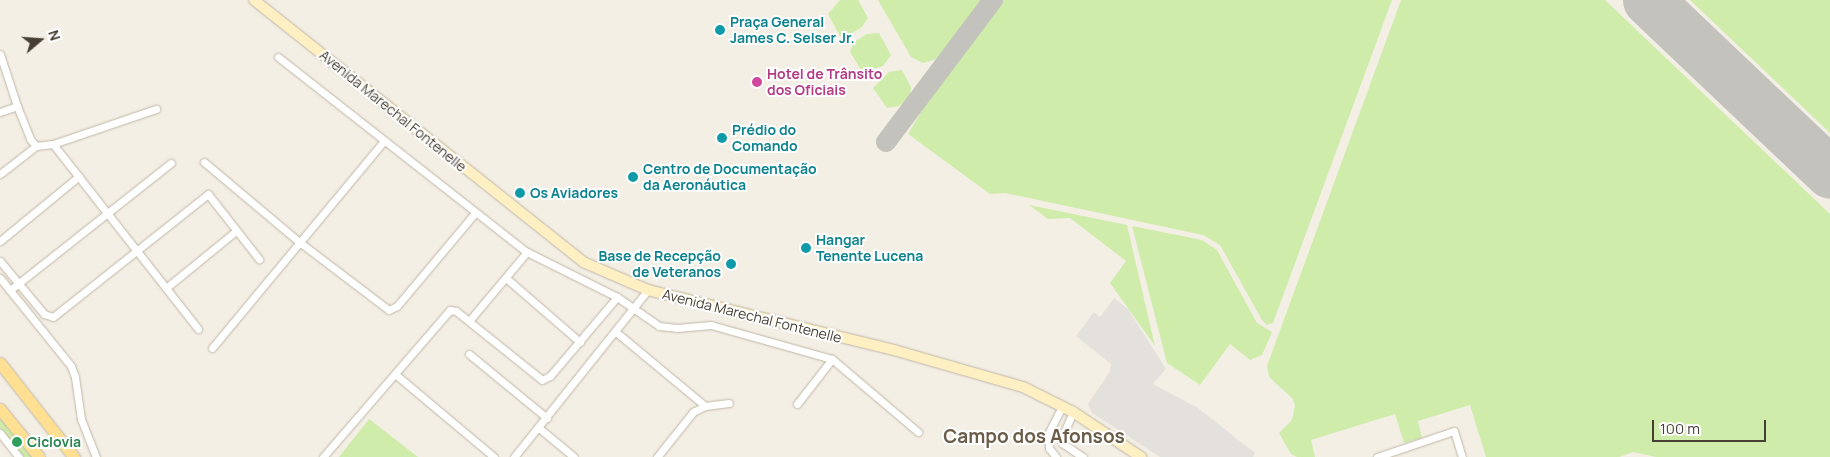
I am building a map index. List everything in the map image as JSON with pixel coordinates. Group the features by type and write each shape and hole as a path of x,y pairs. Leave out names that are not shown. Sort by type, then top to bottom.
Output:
{"main road":[{"name":"Avenida Marechal Fontenelle","path":"254,0 584,262 648,290 894,350 1022,387 1073,412 1141,457"},
{"path":"0,363 74,457"},
{"path":"0,409 39,457"}],"street":[{"path":"278,56 383,142 527,252 617,297 659,326 677,328 711,325 832,359 918,432"},
{"path":"1,59 30,139 36,146"},
{"path":"0,112 17,106"},
{"path":"0,174 36,146 53,144 156,109"},
{"path":"212,348 298,241 383,142"},
{"path":"53,144 198,329"},
{"path":"204,162 298,241 389,310 397,306 476,213"},
{"path":"10,290 171,163"},
{"path":"0,241 79,176"},
{"path":"0,261 44,314 53,318 136,249 208,194 259,259"},
{"path":"166,288 236,231"},
{"path":"469,321 527,252"},
{"path":"0,278 73,372 80,419 96,457"},
{"path":"506,278 580,342"},
{"path":"514,457 635,311 648,290"},
{"path":"323,457 447,312 456,311 542,380 550,376 617,297"},
{"path":"616,332 705,406"},
{"path":"469,354 547,418"},
{"path":"797,404 832,359"},
{"path":"395,374 494,457"},
{"path":"657,457 693,412 705,406 729,403"},
{"path":"1056,457 1049,448 1048,434 1062,406"},
{"path":"1062,442 1062,437 1073,412"},
{"path":"539,428 574,457"},
{"path":"1377,457 1454,430 1462,457"},
{"path":"0,434 19,457"},
{"path":"1049,448 1062,442"},
{"path":"1062,442 1084,457"}],"green space":[{"path":"840,0 858,0 868,18 862,27 851,34 840,36 828,14"},
{"path":"878,0 981,0 937,59 923,63 911,57"},
{"path":"1003,0 1392,0 1273,323 1267,325 1262,320 1220,245 1203,235 1005,193 990,194 908,134 932,94"},
{"path":"1401,0 1605,0 1830,214 1830,457 1656,457 1633,452 1619,457 1486,457 1470,405 1418,421 1422,438 1404,443 1395,414 1311,440 1315,457 1297,457 1291,454 1279,433 1292,420 1295,405 1292,398 1269,377 1267,366"},
{"path":"1690,0 1830,0 1830,133"},
{"path":"879,33 891,55 883,66 863,73 850,52 854,42 867,34"},
{"path":"902,70 911,87 910,98 899,106 887,108 873,88 889,72"},
{"path":"1029,205 1127,225 1155,346 1110,283 1126,261 1070,218 1048,219"},
{"path":"1132,226 1202,240 1217,250 1257,323 1272,332 1262,355 1250,360 1230,344 1200,385 1167,363"},
{"name":"Ciclovia","path":"0,415 33,457 24,457 0,428"},
{"path":"369,419 418,457 339,457"}],"shaded area":[{"path":"1114,298 1128,309 1166,369 1153,384 1198,408 1255,453 1253,457 1160,457 1092,413 1088,404 1109,373 1111,364 1076,336 1094,312 1100,317"}],"taxiway":[{"path":"886,142 993,0"}],"runway":[{"path":"1648,0 1830,173"}],"place":[{"name":"Praça General James C. Selser Jr.","path":"720,30"},
{"name":"Hotel de Trânsito dos Oficiais","path":"757,82"},
{"name":"Prédio do Comando","path":"722,138"},
{"name":"Centro de Documentação da Aeronáutica","path":"633,177"},
{"name":"Os Aviadores","path":"520,193"},
{"name":"Hangar Tenente Lucena","path":"806,248"},
{"name":"Base de Recepção de Veteranos","path":"731,264"},
{"name":"Ciclovia","path":"17,442"}],"district":[{"name":"Campo dos Afonsos","path":"1034,437"}]}
